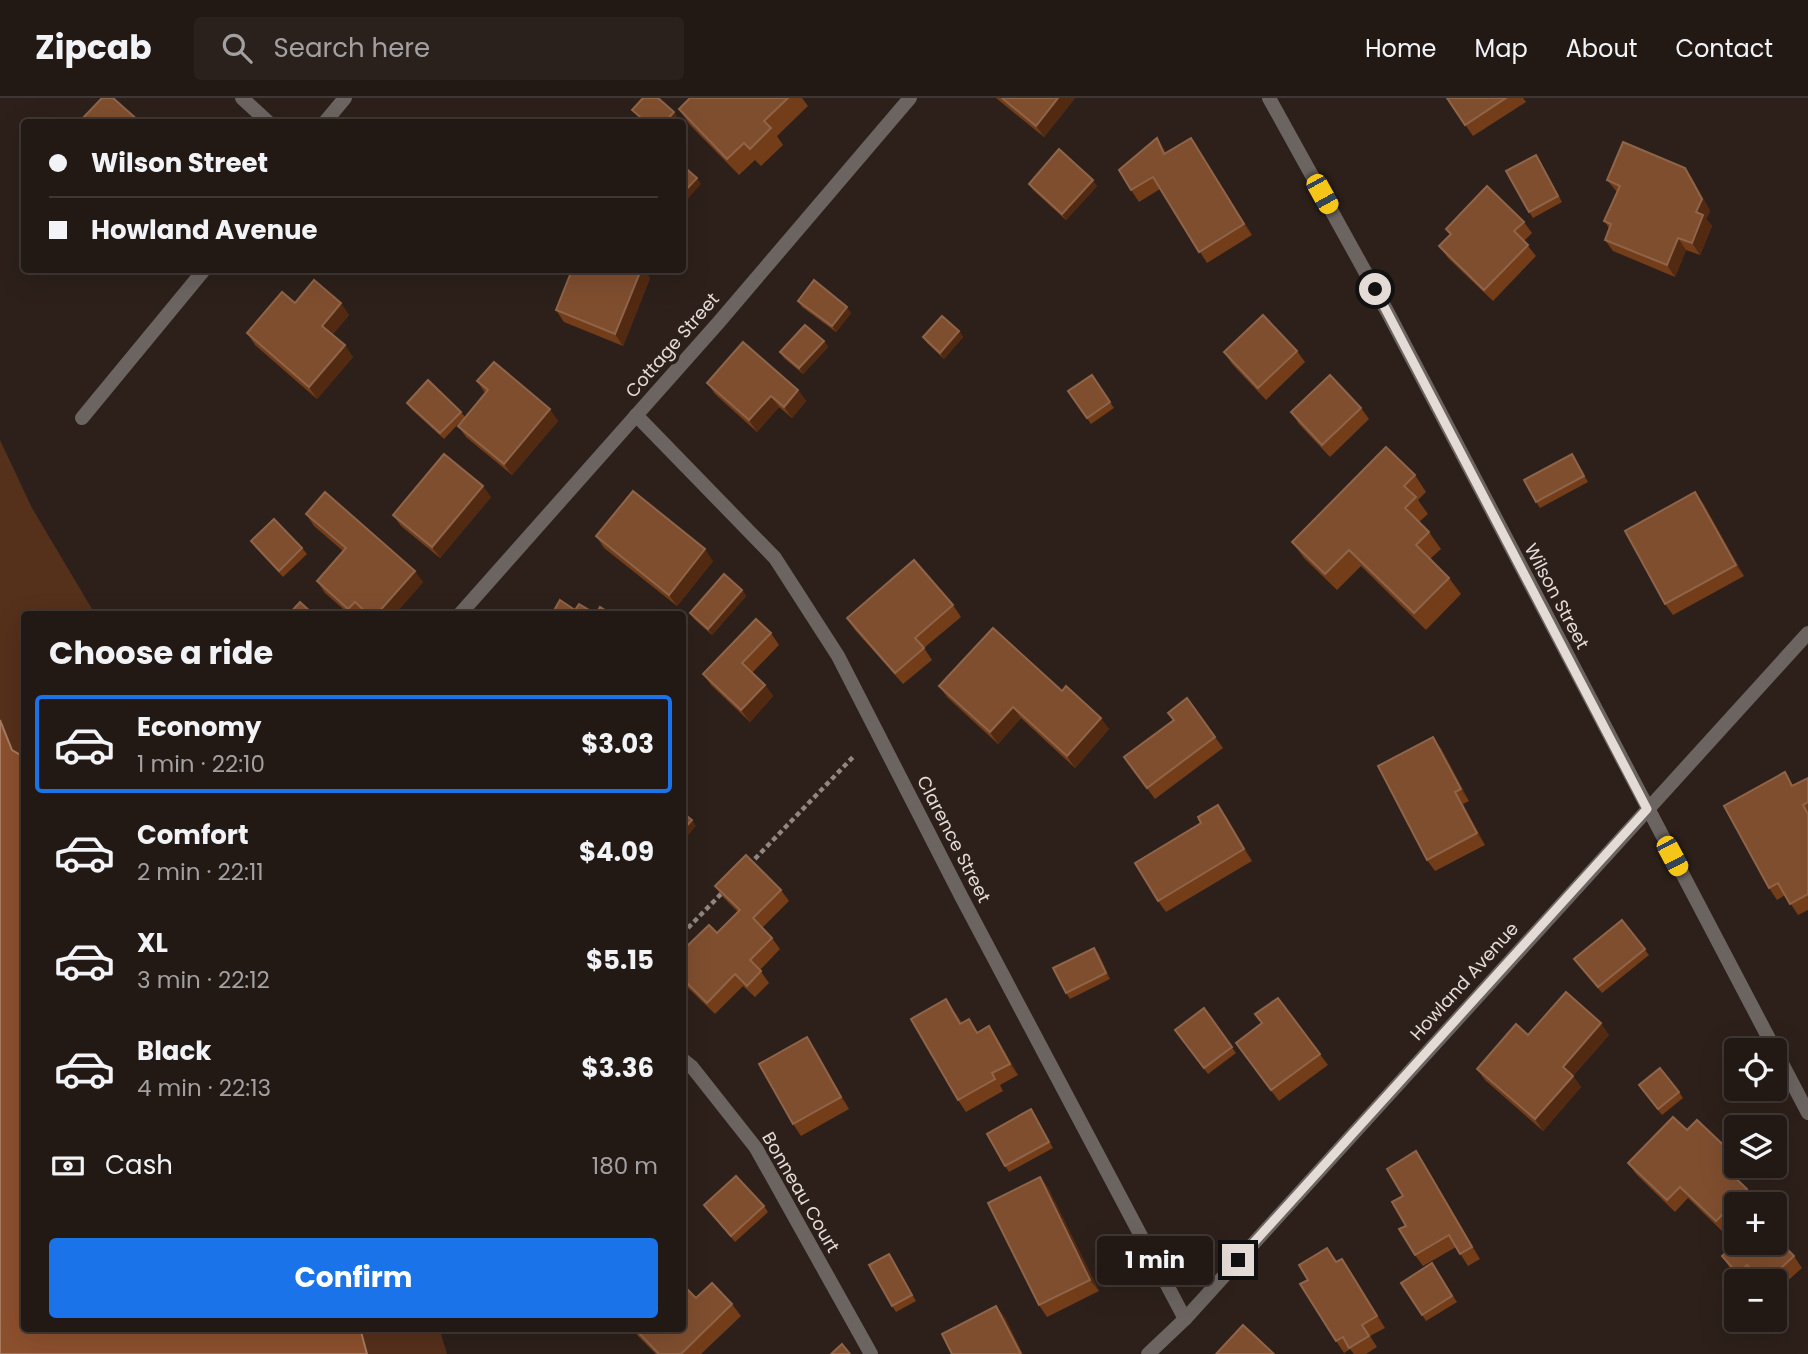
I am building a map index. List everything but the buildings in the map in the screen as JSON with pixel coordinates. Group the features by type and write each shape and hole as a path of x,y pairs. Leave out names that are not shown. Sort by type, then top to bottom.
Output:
{"street":[{"path":"242,98 265,119"},
{"path":"328,119 345,98"},
{"name":"Cottage Street","path":"463,611 728,311 910,98"},
{"name":"Wilson Street","path":"1269,98 1388,313 1808,1113"},
{"path":"82,418 202,273"},
{"name":"Clarence Street","path":"636,415 775,558 838,656 961,896 1185,1319"},
{"name":"Howland Avenue","path":"1148,1354 1185,1319 1808,633"},
{"name":"Bonneau Court","path":"686,1062 756,1148 871,1354"}],"path":[{"path":"747,867 877,732"},
{"path":"686,930 729,886"}],"shaded area":[{"path":"0,440 32,508 93,611 21,611 21,757 12,750 0,720"},
{"path":"0,720 12,750 21,755 21,1332 361,1332 367,1354 0,1354"},
{"path":"361,1332 441,1332 447,1354 367,1354"}],"route":[{"path":"1238,1260 1647,809 1375,289"}]}
